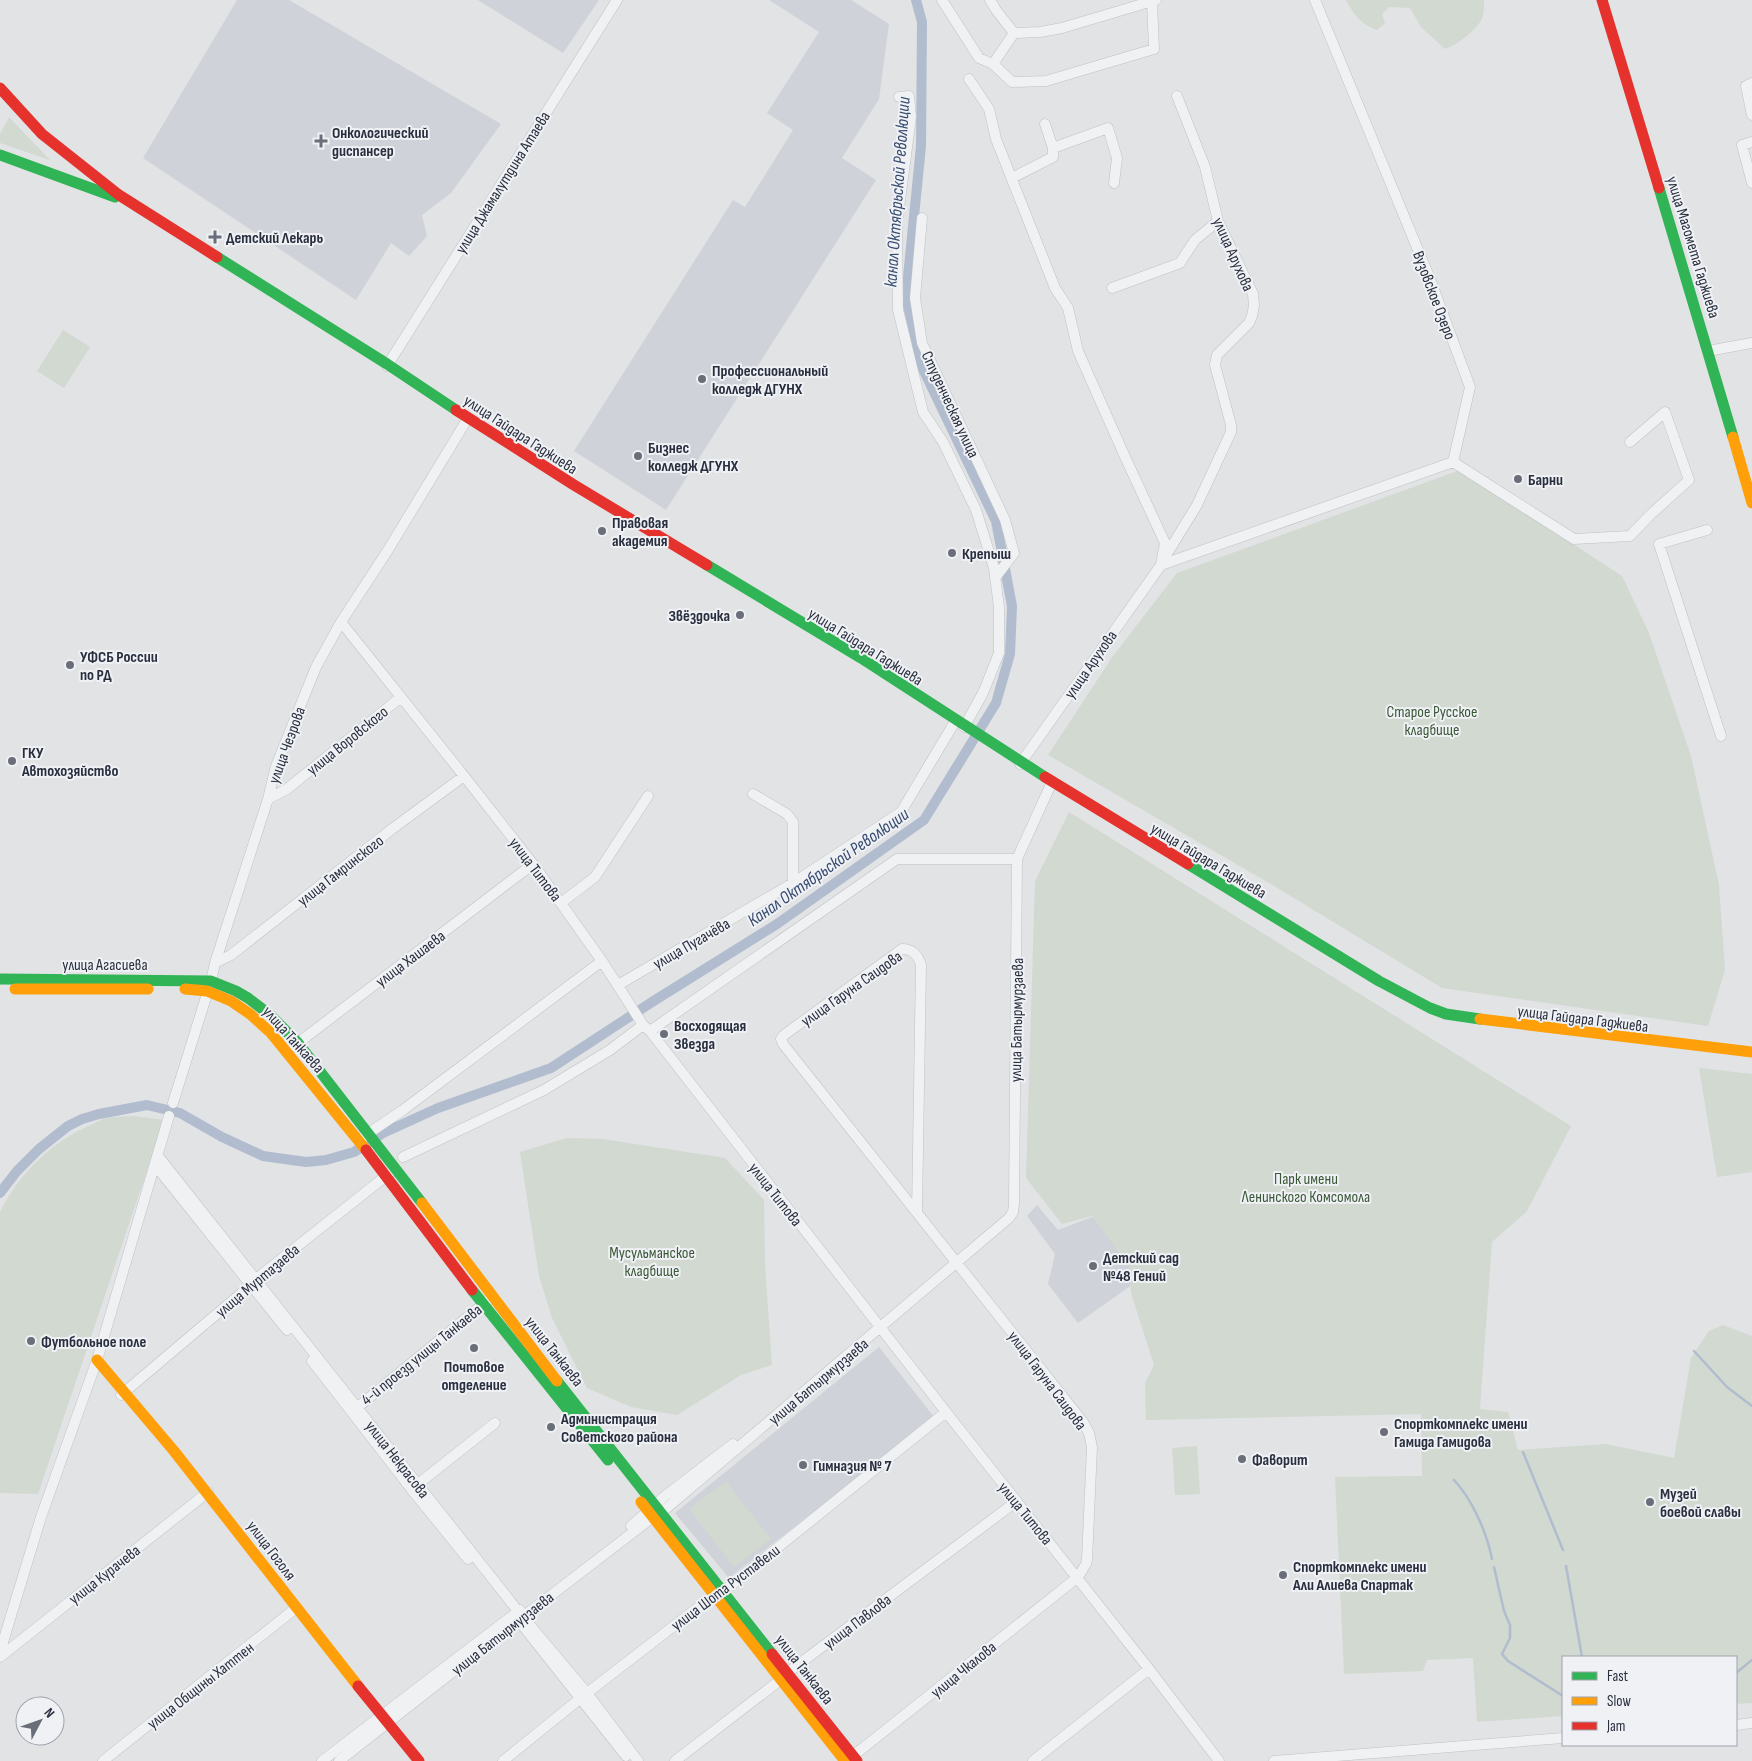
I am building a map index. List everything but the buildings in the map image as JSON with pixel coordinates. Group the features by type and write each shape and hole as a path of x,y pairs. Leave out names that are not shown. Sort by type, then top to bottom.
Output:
{"main road":[{"name":"улица Магомета Гаджиева","path":"1603,0 1752,496"},
{"name":"улица Гайдара Гаджиева","path":"0,88 42,134 119,195 640,528 860,660 1051,783 1379,983 1430,1010 1446,1016 1504,1025 1752,1053"},
{"name":"улица Гайдара Гаджиева","path":"0,155 118,198 387,365"},
{"name":"улица Магомета Гаджиева","path":"1709,351 1752,503"},
{"name":"улица Агасиева","path":"0,979 209,986"},
{"name":"улица Танкаева","path":"209,986 236,991 248,998 269,1014 298,1043 369,1134 373,1150 387,1176 483,1304 720,1592 783,1677 851,1760"},
{"name":"улица Танкаева","path":"209,986 241,1007 271,1032 357,1140 394,1167 654,1511"},
{"name":"улица Агасиева","path":"0,988 53,990 191,989 209,986"},
{"name":"улица Гоголя","path":"96,1363 124,1393 205,1494 293,1610 382,1721 419,1761"},
{"name":"улица Гоголя","path":"382,1721 409,1761"}],"street":[{"name":"улица Джамалутдина Атаева","path":"387,365 617,0"},
{"path":"990,0 1014,33"},
{"name":"Вузовское Озеро","path":"1315,0 1430,279 1470,388 1453,462"},
{"path":"946,1 979,58 993,64 1012,82 1046,80 1154,49 1154,1 1066,27 1040,32 1014,33"},
{"path":"993,64 1014,33"},
{"name":"улица Арухова","path":"969,79 989,109 996,140 1055,288 1068,308 1078,351 1165,543 1161,565"},
{"path":"1749,85 1752,115"},
{"name":"улица Пугачёва","path":"618,985 793,883 901,812 983,693 999,652 998,607 994,568 976,510 943,442 923,412 898,310 897,223 910,117 909,96 898,97"},
{"name":"улица Арухова","path":"1021,762 1161,565 1197,504 1231,432 1232,425 1215,365 1217,355 1249,323 1254,306 1253,294 1218,220 1205,167 1177,96"},
{"path":"1012,178 1053,157 1054,148 1045,124"},
{"path":"1054,148 1108,128 1117,158 1114,183"},
{"path":"1752,142 1742,145 1752,183"},
{"name":"Студенческая улица","path":"922,218 915,298 922,343 1005,520 1014,553 995,578"},
{"path":"1112,288 1180,263 1195,240 1218,220"},
{"path":"1709,351 1752,343"},
{"path":"1161,565 1453,462 1574,539 1630,536 1689,480 1665,412 1630,442"},
{"name":"улица Чеэрова","path":"173,1103 215,963 268,799 276,766 312,676 341,622 388,550 467,419"},
{"path":"1707,530 1660,544 1721,736"},
{"name":"улица Титова","path":"341,622 533,864 602,961 631,1008 646,1028 1149,1669 1215,1760"},
{"name":"улица Воровского","path":"268,799 287,788 400,697"},
{"name":"улица Гамринского","path":"215,963 232,955 392,829 464,776"},
{"name":"улица Батырмурзаева","path":"322,1761 382,1721 639,1520 654,1511 880,1327 1009,1218 1013,1212 1017,859 1051,783"},
{"path":"753,794 786,814 793,822 793,883"},
{"path":"561,903 596,878 648,796"},
{"path":"403,1157 544,1090 646,1028 897,859 1017,859"},
{"name":"улица Хашаева","path":"287,1051 533,864"},
{"name":"улица Гаруна Саидова","path":"917,1212 921,965 919,958 908,949 902,950 781,1039 783,1044 1083,1422 1089,1433 1092,1447 1087,1560 1078,1578"},
{"path":"357,1140 369,1134 602,961"},
{"path":"0,1652 41,1517 96,1363 169,1116"},
{"name":"улица Некрасова","path":"157,1160 414,1487 638,1761"},
{"name":"улица Муртазаева","path":"124,1393 253,1282 387,1176 394,1167"},
{"name":"4-й проезд улицы Танкаева","path":"354,1410 493,1296"},
{"name":"улица Шота Руставели","path":"503,1761 584,1696 720,1592 946,1412"},
{"path":"414,1487 495,1423"},
{"name":"улица Курачева","path":"0,1657 205,1494"},
{"name":"улица Павлова","path":"675,1761 783,1677 1017,1501"},
{"name":"улица Чкалова","path":"851,1760 1078,1578"},
{"name":"улица Общины Хаттен","path":"103,1761 293,1610"},
{"path":"1033,1761 1149,1669"},
{"name":"улица Некрасова","path":"584,1696 630,1761"},
{"name":"улица Батырмурзаева","path":"339,1761 382,1721"},
{"path":"1737,1725 1752,1723"},
{"path":"1274,1761 1562,1738"},
{"path":"1215,1760 1230,1761"}],"shaded area":[{"name":"Онкологический диспансер","path":"237,0 289,0 501,124 451,193 422,215 427,236 409,256 391,243 356,300 143,158"},
{"path":"478,0 599,0 563,53"},
{"path":"769,0 851,0 889,24 879,99 842,158 876,180 666,510 574,451 733,200 745,207 793,130 767,113 819,32"},
{"name":"Детский сад №48 Гений","path":"1037,1205 1058,1230 1095,1216 1143,1277 1078,1323 1048,1284 1055,1254 1027,1216"},
{"name":"Гимназия № 7","path":"879,1347 934,1417 729,1578 675,1513"}],"green space":[{"path":"1346,0 1484,0 1484,10 1481,21 1472,31 1445,49 1421,27 1410,8 1389,7 1382,14 1385,23 1377,30 1358,18"},
{"path":"9,117 50,160 0,143 0,134"},
{"path":"63,330 90,347 64,388 37,371"},
{"name":"Старое Русское кладбище","path":"1460,470 1622,576 1649,633 1691,756 1719,885 1725,970 1708,1026 1442,988 1269,883 1048,755 1113,656 1177,573"},
{"name":"Парк имени Ленинского Комсомола","path":"1069,812 1571,1126 1527,1211 1492,1242 1480,1409 1508,1412 1518,1450 1606,1444 1674,1458 1691,1358 1709,1331 1723,1325 1752,1336 1752,1703 1737,1704 1737,1656 1562,1656 1562,1716 1477,1722 1473,1658 1427,1660 1423,1671 1344,1674 1335,1477 1422,1476 1421,1414 1146,1420 1145,1383 1154,1365 1131,1293 1129,1266 1092,1216 1062,1224 1026,1178 1035,881"},
{"path":"1699,1068 1752,1074 1752,1172 1717,1177"},
{"path":"134,1116 164,1120 38,1494 0,1493 0,1212 27,1171 51,1149 65,1139 105,1118"},
{"name":"Мусульманское кладбище","path":"567,1138 603,1139 725,1158 764,1200 765,1265 772,1365 741,1375 677,1415 631,1407 587,1388 552,1318 539,1276 520,1152"},
{"path":"1197,1446 1200,1494 1175,1495 1172,1448"},
{"path":"726,1481 771,1539 734,1567 689,1509"}],"waterway":[{"name":"Канал Октябрьской Революции","path":"0,1193 17,1171 39,1149 68,1126 99,1114 147,1105 180,1113 222,1137 263,1156 306,1162 326,1160 354,1152 383,1133 438,1108 551,1068 777,924 924,820 996,703 1010,654 1012,606 996,521 922,367 906,297 921,146 922,22 916,0"},
{"path":"1694,1351 1727,1387 1752,1406"},
{"path":"1523,1452 1563,1550"},
{"path":"1454,1480 1467,1497 1478,1517 1492,1559"},
{"path":"1566,1566 1582,1656"},
{"path":"1494,1567 1504,1611 1510,1625 1510,1638 1502,1654 1508,1661 1562,1695"},
{"path":"1737,1672 1752,1660"}],"traffic: fast":[{"path":"0,155 115,197"},
{"path":"1659,188 1733,437"},
{"path":"217,257 387,364 456,410"},
{"path":"707,565 861,658 1045,777"},
{"path":"1188,864 1379,981 1430,1008 1446,1014 1480,1019"},
{"path":"0,979 211,981 236,991 269,1014 298,1043 422,1203"},
{"path":"472,1290 608,1460"},
{"path":"557,1381 772,1654"}],"traffic: slow":[{"path":"1733,437 1752,503"},
{"path":"15,989 148,989"},
{"path":"185,989 207,991 231,1001 250,1014 271,1033 366,1150"},
{"path":"1480,1019 1752,1052"},
{"path":"422,1203 557,1381"},
{"path":"97,1360 174,1451 358,1686"},
{"path":"641,1502 845,1761"}],"traffic: jam":[{"path":"1602,0 1659,188"},
{"path":"0,88 42,134 119,195 217,257"},
{"path":"456,410 574,485 707,565"},
{"path":"1045,777 1188,864"},
{"path":"366,1150 472,1290"},
{"path":"772,1654 857,1761"},
{"path":"358,1686 419,1761"}],"place":[{"name":"Онкологический диспансер","path":"321,141"},
{"name":"Детский Лекарь","path":"215,237"},
{"name":"Профессиональный колледж ДГУНХ","path":"702,379"},
{"name":"Бизнес колледж ДГУНХ","path":"638,456"},
{"name":"Барни","path":"1518,479"},
{"name":"Правовая академия","path":"602,531"},
{"name":"Крепыш","path":"952,553"},
{"name":"Звёздочка","path":"740,615"},
{"name":"УФСБ России по РД","path":"70,665"},
{"name":"ГКУ Автохозяйство","path":"12,761"},
{"name":"Восходящая Звезда","path":"664,1034"},
{"name":"Детский сад №48 Гений","path":"1093,1266"},
{"name":"Футбольное поле","path":"31,1341"},
{"name":"Почтовое отделение","path":"474,1348"},
{"name":"Администрация Советского района","path":"551,1427"},
{"name":"Спорткомплекс имени Гамида Гамидова","path":"1384,1432"},
{"name":"Фаворит","path":"1242,1459"},
{"name":"Гимназия № 7","path":"803,1465"},
{"name":"Музей боевой славы","path":"1650,1502"},
{"name":"Спорткомплекс имени Али Алиева Спартак","path":"1283,1575"}],"water label":[{"name":"канал Октябрьской Революции","path":"897,192"}]}
